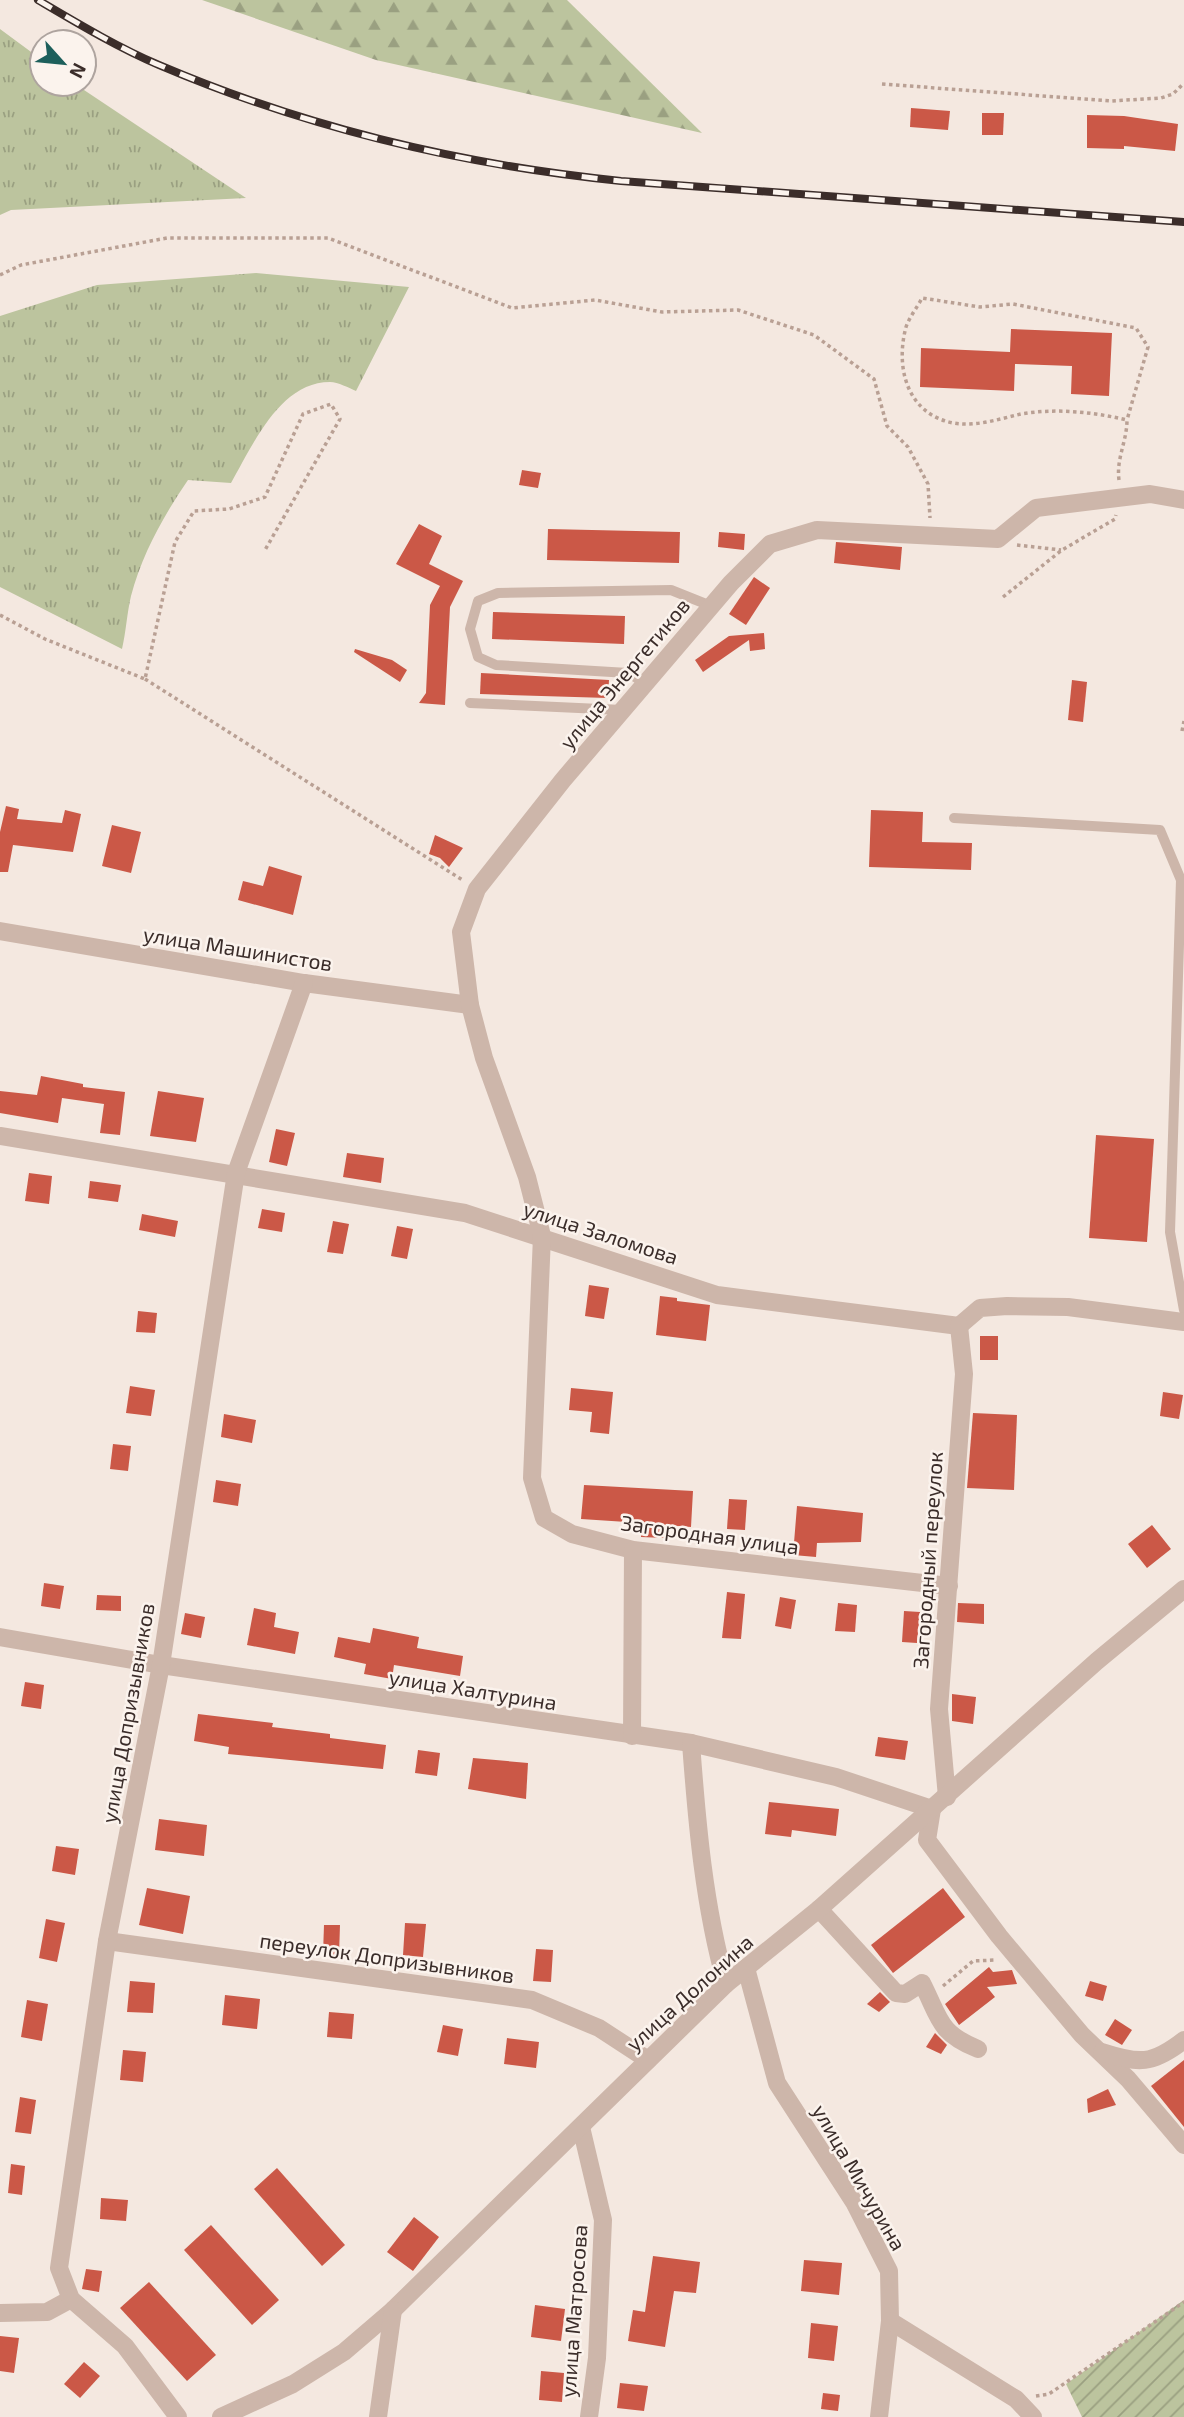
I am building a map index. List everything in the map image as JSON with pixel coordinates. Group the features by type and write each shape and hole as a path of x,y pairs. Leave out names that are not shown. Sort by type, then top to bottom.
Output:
{"street":[{"path":"998,539 1036,508 1150,494 1184,500"},
{"name":"улица Энергетиков","path":"542,1236 527,1177 484,1058 470,1005 461,933 477,889 622,710 711,606 770,544 817,530 998,539"},
{"name":"улица Машинистов","path":"0,931 304,983 470,1005"},
{"name":"улица Допризывников","path":"178,2417 125,2346 71,2299 59,2268 107,1941 161,1665 236,1173 304,983"},
{"name":"улица Заломова","path":"0,1136 465,1213 717,1295 959,1326"},
{"name":"Загородная улица","path":"542,1236 531,1478 544,1518 572,1534 633,1550 948,1586"},
{"path":"959,1326 980,1308 1007,1306 1068,1307 1184,1322"},
{"name":"Загородный переулок","path":"947,1797 939,1709 964,1374 959,1326"},
{"path":"632,1736 633,1550"},
{"name":"улица Долонина","path":"220,2417 293,2384 344,2352 394,2310 726,1984 819,1909 1097,1661 1184,1588"},
{"name":"улица Халтурина","path":"0,1637 161,1665 691,1743 836,1777 932,1809"},
{"path":"691,1743 706,1891 714,1941 726,1984"},
{"path":"932,1809 927,1840 1022,1963 1184,2145"},
{"path":"819,1909 896,1993 905,1994 922,1983 941,2026 964,2043 978,2049"},
{"name":"переулок Допризывников","path":"107,1941 532,2000 599,2028 648,2060"},
{"name":"улица Мичурина","path":"746,1968 777,2083 854,2202 889,2271 890,2321 879,2417"},
{"path":"1098,2050 1133,2062 1153,2058 1184,2039"},
{"name":"улица Матросова","path":"581,2127 603,2220 597,2358 589,2417"},
{"path":"0,2313 47,2312 71,2299"},
{"path":"378,2417 394,2310"},
{"path":"890,2321 1016,2399 1033,2417"}],"lane":[{"path":"645,683 628,673 496,665 478,657 470,629 478,601 498,593 671,590 711,606"},
{"path":"470,703 622,710"},
{"path":"954,818 1160,830 1181,880 1170,1232 1184,1310"}],"path":[{"path":"882,84 1111,101 1161,98 1173,94 1184,83"},
{"path":"0,275 21,265 167,238 328,238 512,308 595,300 662,312 738,310 814,335 874,379 887,426 908,447 929,484 931,535"},
{"path":"1003,597 1062,550 1115,519 1121,497 1117,467 1148,346 1136,328 1013,304 980,307 922,298 905,329 902,374 918,406 951,423 983,423 1024,414 1060,412 1097,413 1127,420"},
{"path":"145,679 175,542 194,511 229,509 265,498 303,414 331,404 340,419 265,550"},
{"path":"998,539 1028,548 1062,550"},
{"path":"0,615 45,639 145,679 477,889"},
{"path":"1182,731 1184,721"},
{"path":"929,1997 973,1961 1007,1960 1022,1963"},
{"path":"1016,2399 1049,2394 1184,2302"}],"green space":[{"path":"202,0 567,0 702,133 376,60"},
{"path":"0,29 28,50 28,98 96,98 246,198 11,210 0,215"},
{"path":"256,273 409,287 356,391 330,382 312,385 296,393 269,419 231,483 188,480 162,521 141,565 131,596 122,649 0,587 0,316 97,285"},
{"path":"1184,2300 1184,2417 1082,2417 1066,2384"}],"building":[{"path":"911,108 950,111 948,130 910,127"},
{"path":"982,113 1004,113 1003,135 982,135"},
{"path":"1087,115 1124,116 1178,124 1175,151 1124,146 1124,149 1087,148"},
{"path":"1011,329 1112,333 1109,396 1071,394 1072,366 1015,364 1014,391 920,387 921,348 1010,352"},
{"path":"522,470 541,473 538,488 519,485"},
{"path":"419,524 442,536 429,564 463,581 450,607 445,705 419,703 426,693 430,605 440,586 396,564"},
{"path":"548,529 680,532 679,563 547,560"},
{"path":"719,532 745,534 744,550 718,547"},
{"path":"836,542 902,547 900,570 834,563"},
{"path":"754,577 770,588 746,625 729,614"},
{"path":"493,612 625,616 624,644 492,639"},
{"path":"764,633 765,649 750,651 749,640 703,672 695,660 729,636"},
{"path":"355,649 392,660 407,670 400,682 354,652"},
{"path":"481,673 609,680 608,698 480,694"},
{"path":"1072,680 1087,682 1083,722 1068,720"},
{"path":"6,806 19,809 17,819 62,823 65,810 81,814 73,852 13,845 8,872 0,872 0,832"},
{"path":"871,810 923,812 922,842 972,843 971,870 869,867"},
{"path":"112,825 141,832 131,873 102,866"},
{"path":"435,835 463,848 449,867 440,858 429,854"},
{"path":"269,866 302,876 293,915 238,900 243,881 263,886"},
{"path":"41,1076 83,1084 83,1087 125,1092 120,1135 100,1133 104,1104 62,1098 58,1123 0,1113 0,1091 37,1095"},
{"path":"158,1091 204,1098 196,1142 150,1136"},
{"path":"276,1129 295,1133 287,1166 269,1162"},
{"path":"1096,1135 1154,1139 1147,1242 1089,1238"},
{"path":"347,1153 384,1158 381,1183 343,1177"},
{"path":"29,1173 52,1176 49,1204 25,1201"},
{"path":"90,1181 121,1185 118,1202 88,1198"},
{"path":"262,1209 285,1213 282,1232 258,1228"},
{"path":"142,1214 178,1221 175,1237 139,1230"},
{"path":"333,1221 349,1224 343,1254 327,1252"},
{"path":"397,1226 413,1229 407,1259 391,1256"},
{"path":"589,1285 609,1288 604,1319 585,1316"},
{"path":"660,1296 710,1305 706,1341 656,1335"},
{"path":"138,1311 157,1313 155,1333 136,1332"},
{"path":"980,1336 998,1336 998,1360 980,1360"},
{"path":"130,1386 155,1390 151,1416 126,1413"},
{"path":"571,1388 613,1392 609,1434 590,1432 592,1412 569,1410"},
{"path":"1163,1392 1183,1395 1179,1419 1160,1416"},
{"path":"973,1413 1017,1415 1014,1490 967,1488"},
{"path":"224,1414 256,1420 252,1443 221,1437"},
{"path":"113,1444 131,1446 128,1471 110,1469"},
{"path":"216,1480 241,1484 238,1506 213,1502"},
{"path":"584,1485 693,1491 691,1527 665,1525 664,1538 641,1537 642,1523 581,1519"},
{"path":"729,1499 747,1500 745,1530 727,1529"},
{"path":"797,1506 863,1513 861,1542 817,1543 816,1557 793,1555"},
{"path":"1152,1525 1171,1549 1147,1568 1128,1544"},
{"path":"44,1583 64,1586 60,1609 41,1606"},
{"path":"727,1592 745,1594 741,1639 722,1638"},
{"path":"97,1595 121,1596 121,1611 96,1610"},
{"path":"780,1597 796,1600 791,1629 775,1626"},
{"path":"838,1603 857,1605 855,1632 835,1631"},
{"path":"958,1603 984,1604 984,1624 957,1622"},
{"path":"254,1608 276,1613 274,1627 299,1632 295,1654 247,1645"},
{"path":"904,1611 920,1612 917,1643 902,1642"},
{"path":"185,1613 205,1617 201,1638 181,1634"},
{"path":"373,1628 419,1637 417,1648 463,1656 460,1676 394,1665 392,1679 364,1674 366,1664 334,1657 338,1637 370,1643"},
{"path":"25,1682 44,1685 41,1709 21,1706"},
{"path":"952,1694 976,1697 973,1724 952,1721"},
{"path":"198,1714 273,1723 272,1727 330,1734 330,1738 386,1745 383,1769 228,1754 229,1747 194,1741"},
{"path":"878,1737 908,1741 905,1760 875,1756"},
{"path":"418,1750 440,1753 437,1776 415,1773"},
{"path":"473,1758 528,1763 526,1799 468,1789"},
{"path":"769,1802 839,1809 836,1836 792,1830 791,1837 765,1834"},
{"path":"159,1819 207,1825 204,1856 155,1850"},
{"path":"56,1846 79,1849 75,1875 52,1871"},
{"path":"147,1888 190,1896 183,1934 139,1925"},
{"path":"943,1888 965,1917 893,1973 871,1945"},
{"path":"46,1919 65,1923 57,1962 39,1958"},
{"path":"405,1923 426,1924 423,1957 403,1955"},
{"path":"324,1925 340,1925 339,1955 323,1954"},
{"path":"536,1949 553,1950 551,1982 533,1981"},
{"path":"989,1967 993,1972 1012,1970 1017,1984 987,1987 995,1997 959,2025 945,2004"},
{"path":"130,1981 155,1983 153,2013 127,2012"},
{"path":"1090,1981 1107,1986 1103,2001 1085,1996"},
{"path":"880,1992 890,2002 879,2012 867,2004"},
{"path":"225,1995 260,1999 257,2029 222,2025"},
{"path":"27,2000 48,2004 42,2041 21,2037"},
{"path":"329,2012 354,2014 352,2039 327,2037"},
{"path":"1115,2019 1132,2030 1122,2045 1105,2035"},
{"path":"443,2025 463,2029 458,2056 437,2052"},
{"path":"935,2033 947,2045 941,2054 926,2047"},
{"path":"507,2038 539,2042 536,2068 504,2064"},
{"path":"123,2050 146,2052 143,2082 120,2080"},
{"path":"1184,2060 1184,2127 1151,2086"},
{"path":"1108,2089 1116,2105 1088,2113 1087,2099"},
{"path":"20,2097 36,2100 31,2134 15,2132"},
{"path":"11,2164 25,2166 22,2195 8,2193"},
{"path":"277,2168 345,2245 322,2266 254,2189"},
{"path":"101,2198 128,2200 126,2221 100,2219"},
{"path":"414,2217 439,2237 413,2271 387,2252"},
{"path":"211,2225 279,2300 252,2325 184,2250"},
{"path":"653,2256 700,2262 696,2293 674,2291 665,2347 628,2341 633,2310 645,2312"},
{"path":"804,2260 842,2263 839,2295 801,2291"},
{"path":"86,2269 102,2271 99,2292 82,2289"},
{"path":"149,2282 216,2355 187,2381 120,2308"},
{"path":"535,2305 565,2309 561,2341 531,2337"},
{"path":"811,2323 838,2326 834,2361 808,2358"},
{"path":"0,2336 19,2338 14,2373 0,2371"},
{"path":"84,2362 100,2376 80,2398 64,2384"},
{"path":"541,2371 564,2373 562,2402 539,2400"},
{"path":"620,2383 648,2386 644,2411 617,2408"},
{"path":"823,2393 840,2395 838,2411 821,2409"}],"railway":[{"path":"38,0 128,50 215,87 328,125 444,154 621,181 1184,222"}]}
